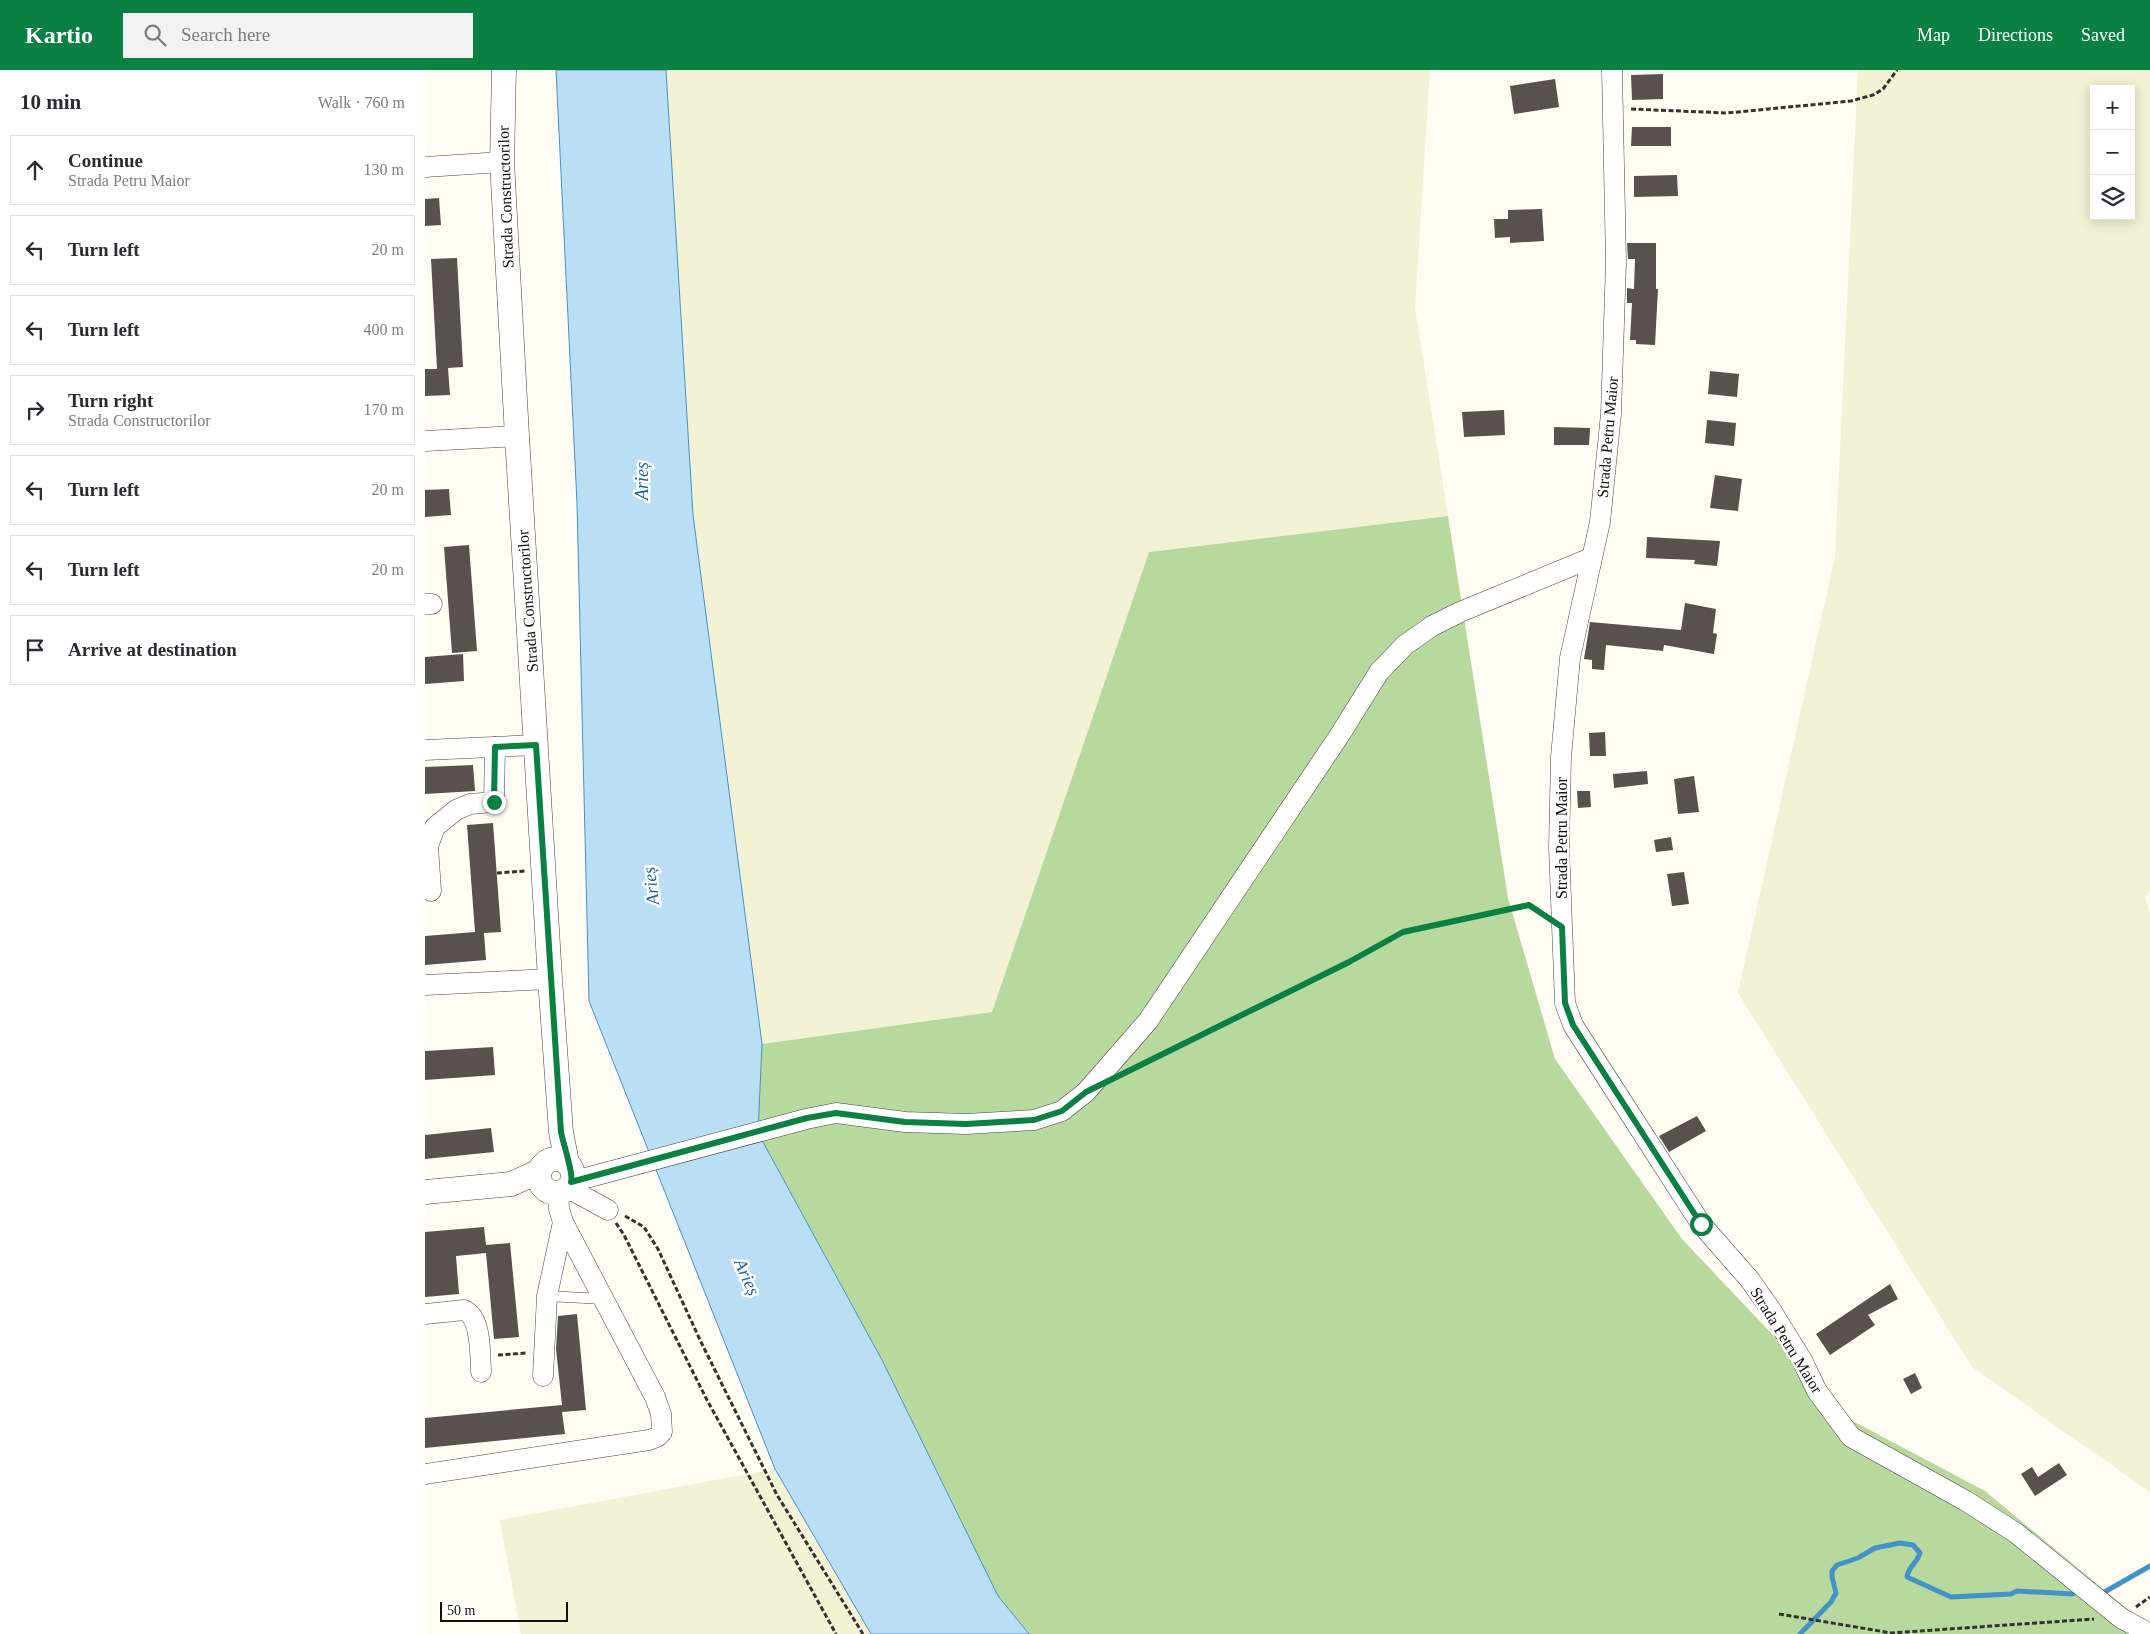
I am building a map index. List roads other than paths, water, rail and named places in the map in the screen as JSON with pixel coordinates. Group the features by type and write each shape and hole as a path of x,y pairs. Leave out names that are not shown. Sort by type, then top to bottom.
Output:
{"street":[{"name":"Strada Constructorilor","path":"504,70 502,162 550,979 561,1132 557,1179"},
{"name":"Strada Petru Maior","path":"1612,70 1616,262 1611,414 1600,522 1570,658 1561,757 1559,847 1565,1003 1573,1025 1701,1224 1750,1280 1802,1360 1817,1391 1851,1437 1966,1501 2016,1533 2121,1618 2150,1634"},
{"path":"425,167 502,162"},
{"path":"425,442 517,436"},
{"path":"425,1192 614,1172 763,1132 807,1118 836,1113 905,1122 966,1124 1034,1120 1062,1111 1086,1092 1148,1021 1341,733 1379,672 1405,645 1432,626 1460,612 1591,558"},
{"path":"425,750 536,745"},
{"path":"431,891 429,846 435,827 455,810 470,804 494,802 495,747"},
{"path":"425,985 550,979"},
{"path":"557,1179 608,1210"},
{"path":"425,1474 649,1440 657,1438 662,1432 661,1414 655,1397 563,1222 559,1209 557,1179"},
{"path":"543,1376 547,1296 563,1222"},
{"path":"425,1314 464,1310 470,1313 474,1318 481,1364"}],"lane":[{"path":"547,1296 603,1299"}],"water":[{"name":"Arieș","path":"556,70 666,70 693,515 762,1044 758,1133 882,1360 998,1596 1029,1634 871,1634 775,1469 589,1001 577,503"}],"waterway":[{"path":"1800,1634 1831,1602 1836,1593 1832,1571 1837,1565 1858,1558 1875,1548 1900,1543 1913,1545 1920,1553 1909,1570 1907,1577 1951,1597 2011,1594 2017,1591 2073,1594"},
{"path":"2101,1594 2150,1566"}]}
